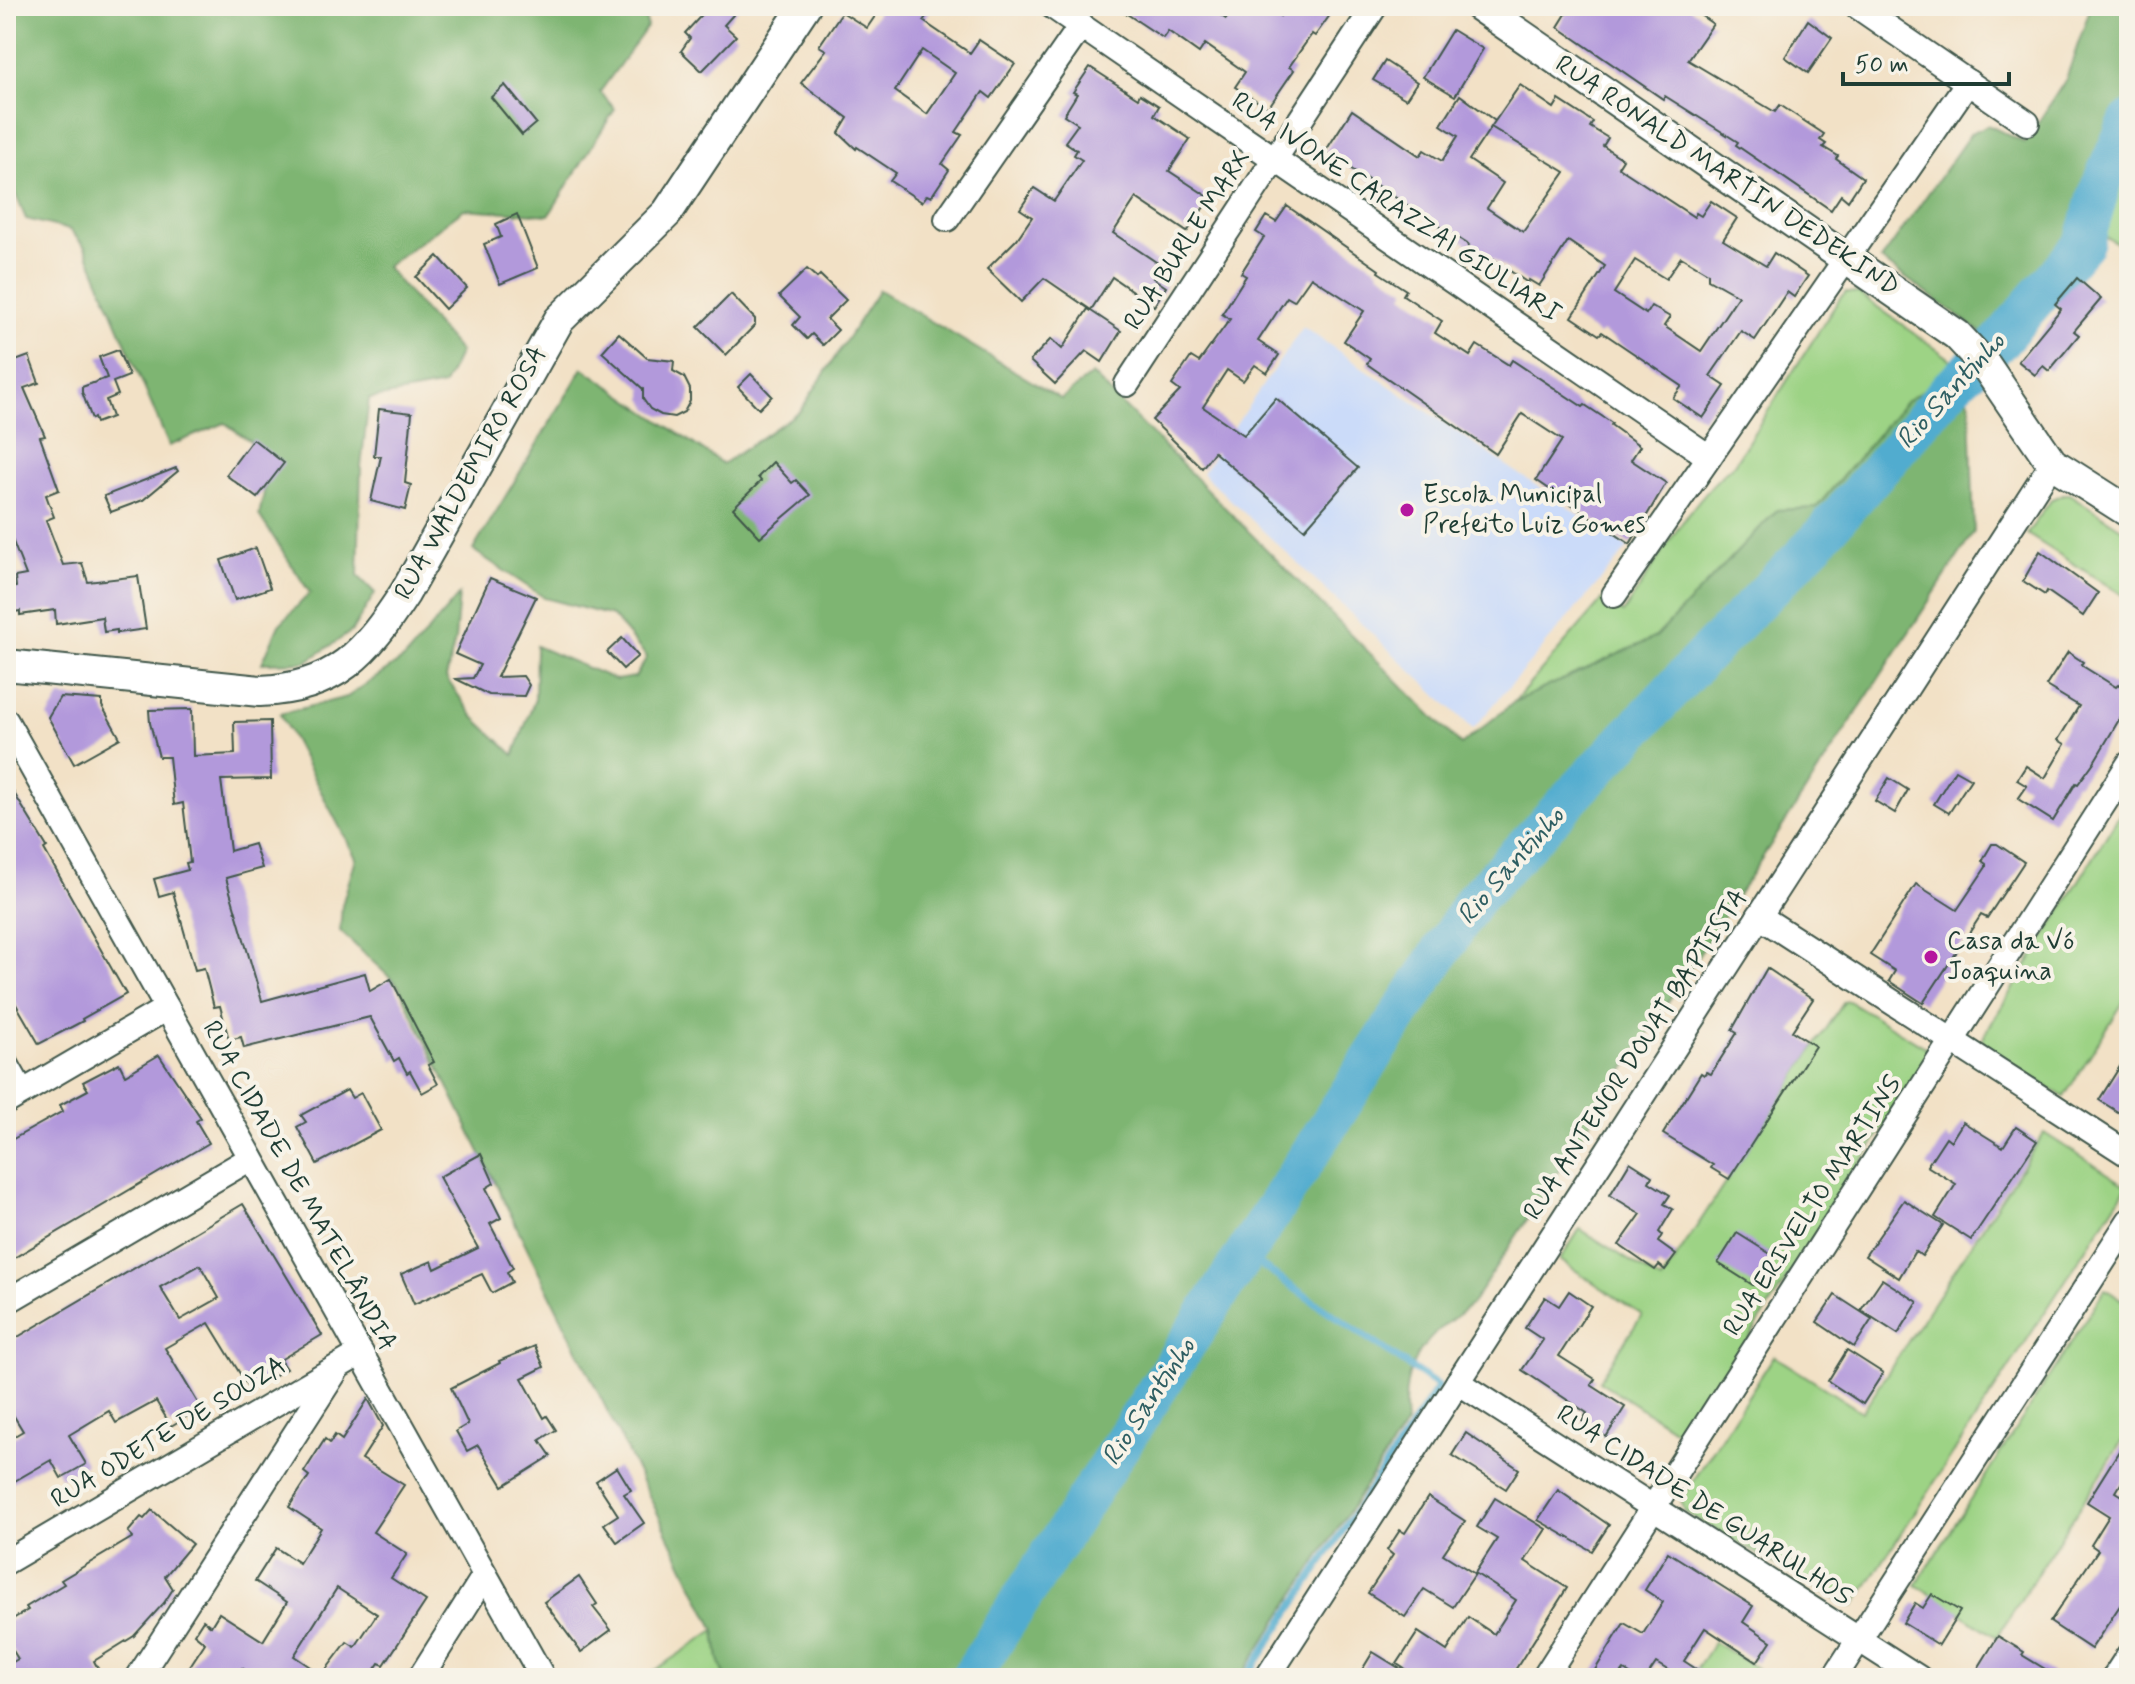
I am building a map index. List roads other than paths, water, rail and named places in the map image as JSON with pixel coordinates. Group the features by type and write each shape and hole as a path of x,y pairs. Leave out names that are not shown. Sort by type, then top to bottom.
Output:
{"street":[{"name":"RUA WALDEMIRO ROSA","path":"6,665 260,691 307,685 351,662 382,629 405,593 559,320 667,213 805,6"},
{"name":"RUA IVONE CARAZZAI GIULIARI","path":"1052,6 1709,457"},
{"name":"RUA BURLE MARX","path":"1127,384 1375,6"},
{"name":"RUA RONALD MARTIN DEDEKIND","path":"1479,6 1940,323 1979,358 2052,463"},
{"path":"1857,6 2027,123"},
{"path":"947,219 1081,26"},
{"path":"1614,595 1968,82"},
{"path":"2052,463 2129,512"},
{"name":"RUA ANTENOR DOUAT BAPTISTA","path":"1267,1678 2052,463"},
{"name":"RUA CIDADE DE MATELÂNDIA","path":"6,721 543,1678"},
{"name":"RUA ERIVELTO MARTINS","path":"1544,1678 2129,764"},
{"path":"1759,916 2129,1155"},
{"path":"6,1064 14,1097 167,1008"},
{"path":"6,1302 251,1158"},
{"path":"1834,1678 2129,1221"},
{"name":"RUA ODETE DE SOUZA","path":"6,1562 361,1353"},
{"path":"138,1678 338,1366"},
{"name":"RUA CIDADE DE GUARULHOS","path":"1458,1382 1919,1678"},
{"path":"420,1678 485,1575"},
{"path":"2114,1678 2129,1655"}],"waterway":[{"name":"Rio Santinho","path":"970,1678 1475,899 1818,540 1951,387 1999,342 2084,243 2101,185 2129,121"},
{"path":"1244,1254 1438,1386 1246,1678"}],"place":[{"name":"Escola Municipal Prefeito Luiz Gomes","path":"1407,510"},
{"name":"Casa da Vó Joaquina","path":"1931,957"}]}
